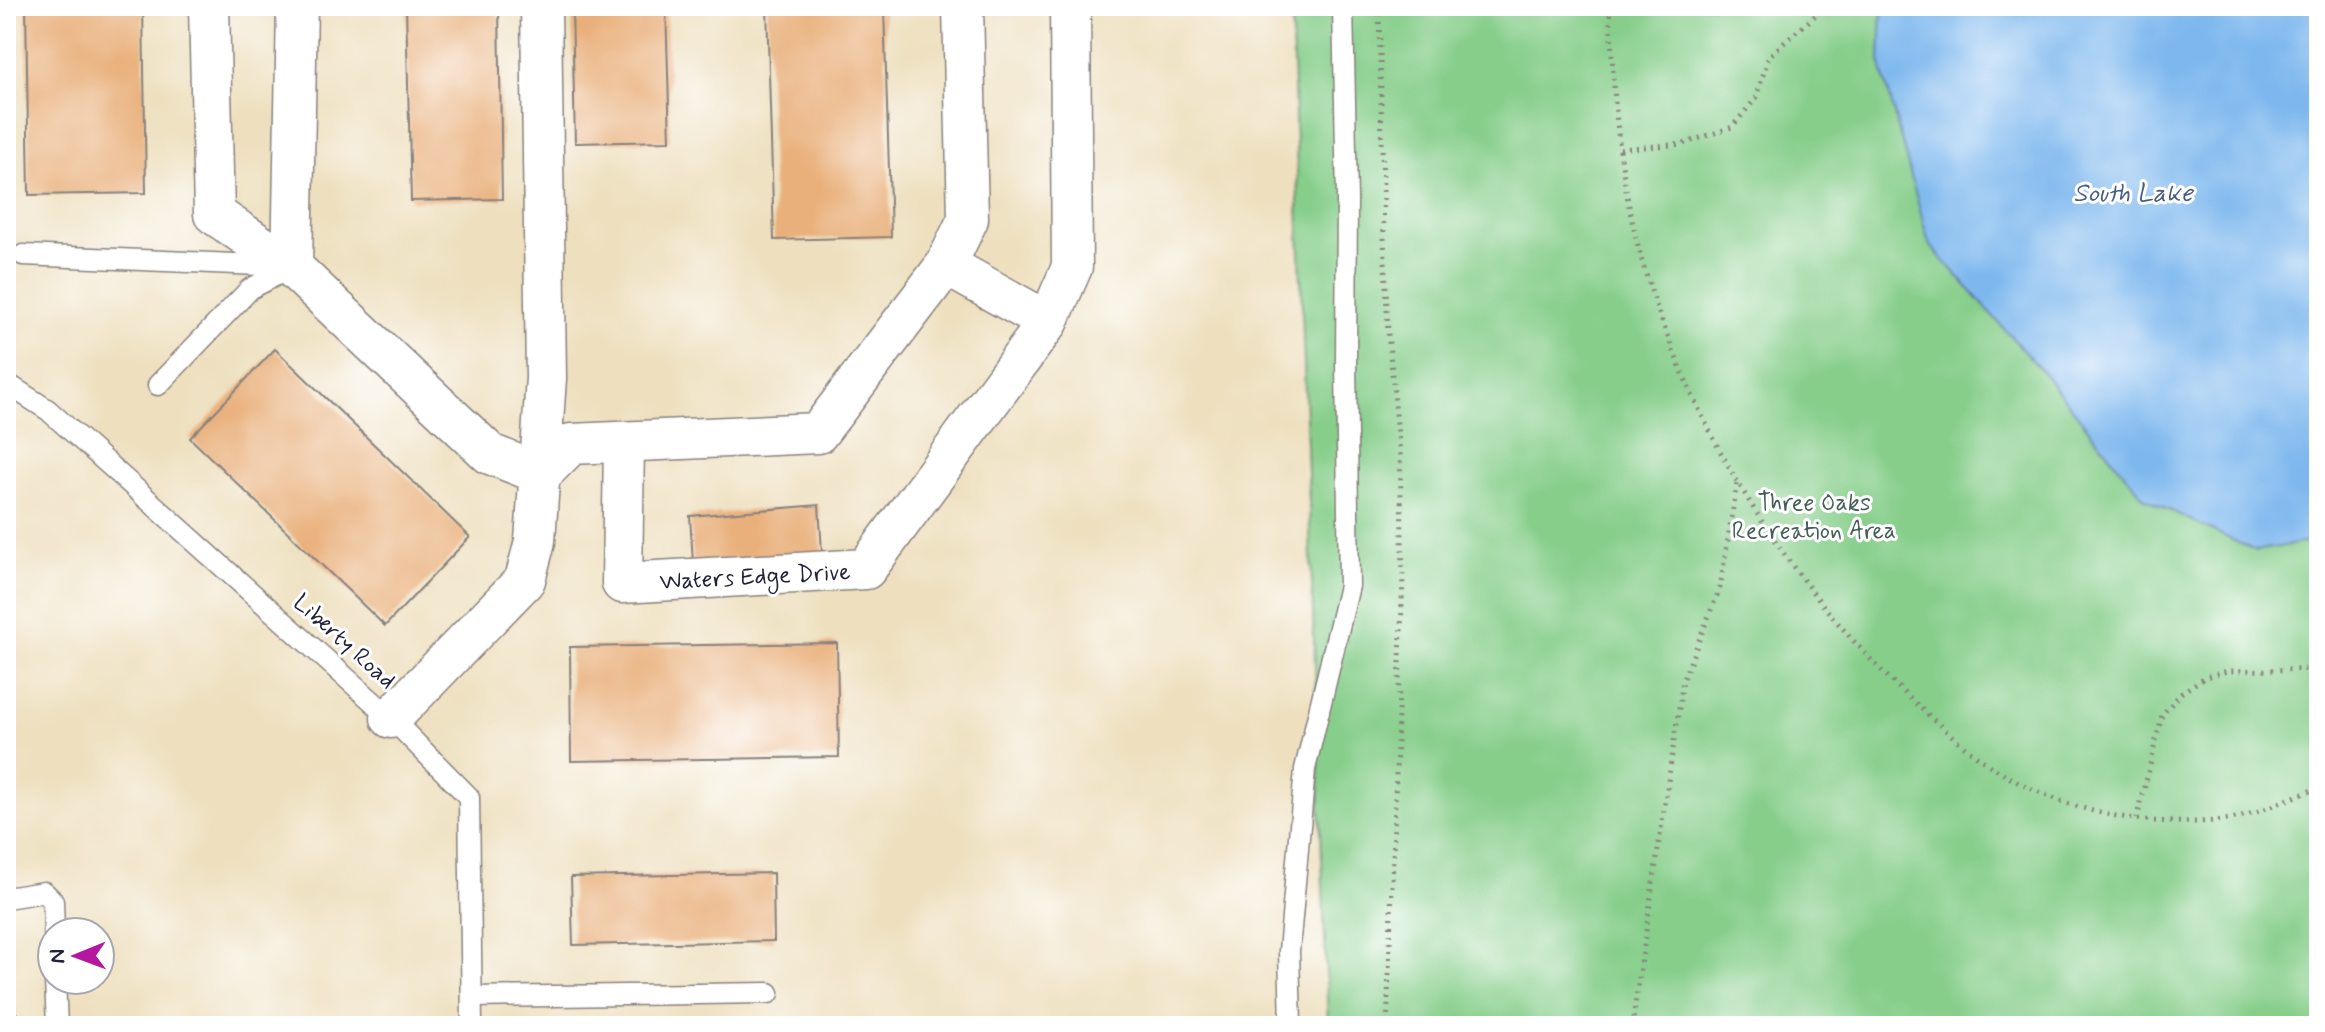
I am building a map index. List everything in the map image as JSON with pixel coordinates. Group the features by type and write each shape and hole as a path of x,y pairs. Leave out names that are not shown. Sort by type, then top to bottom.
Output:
{"street":[{"path":"209,6 214,214 292,267 490,454 541,474"},
{"path":"292,267 297,6"},
{"path":"391,718 525,580 535,541 546,378 541,6"},
{"path":"541,474 571,444 818,433 946,265 968,219 963,6"},
{"name":"Waters Edge Drive","path":"624,442 622,583 866,569 1048,322 1072,267 1070,6"},
{"path":"946,265 1048,322"}],"lane":[{"path":"1291,1026 1289,951 1305,769 1349,586 1343,6"},
{"path":"23,255 292,267"},
{"path":"158,385 250,289 292,267"},
{"name":"Liberty Road","path":"6,383 48,410 391,718 469,797 472,1026"},
{"path":"6,898 44,892 53,901 53,916"},
{"path":"472,997 769,993"},
{"path":"56,996 57,1026"}],"path":[{"path":"1379,6 1388,333 1400,454 1403,576 1387,1026"},
{"path":"1610,6 1612,95 1646,273 1684,376 1737,482 1823,607 1894,685 1974,756 2028,787 2079,808 2137,819 2217,821 2260,811 2319,788"},
{"path":"1620,149 1683,144 1732,127 1756,98 1769,56 1826,6"},
{"path":"1632,1026 1683,680 1720,588 1737,482"},
{"path":"2137,819 2162,715 2181,693 2205,677 2228,671 2319,669"}],"green space":[{"name":"Three Oaks Recreation Area","path":"1291,6 2319,6 2319,1026 1328,1026"}],"water":[{"name":"South Lake","path":"1882,6 2319,6 2319,540 2255,551 2144,498 2041,370 1929,244 1880,61"}],"building":[{"path":"26,6 143,6 146,193 29,195"},
{"path":"406,6 499,6 502,199 411,201"},
{"path":"572,6 666,6 670,141 575,143"},
{"path":"767,6 884,6 891,237 774,240"},
{"path":"275,349 470,537 385,626 190,438"},
{"path":"819,505 822,552 693,563 690,516"},
{"path":"837,643 839,757 571,761 570,647"},
{"path":"773,873 774,941 573,945 571,877"},
{"path":"6,1003 17,1014 8,1023 11,1026 6,1026"}]}
